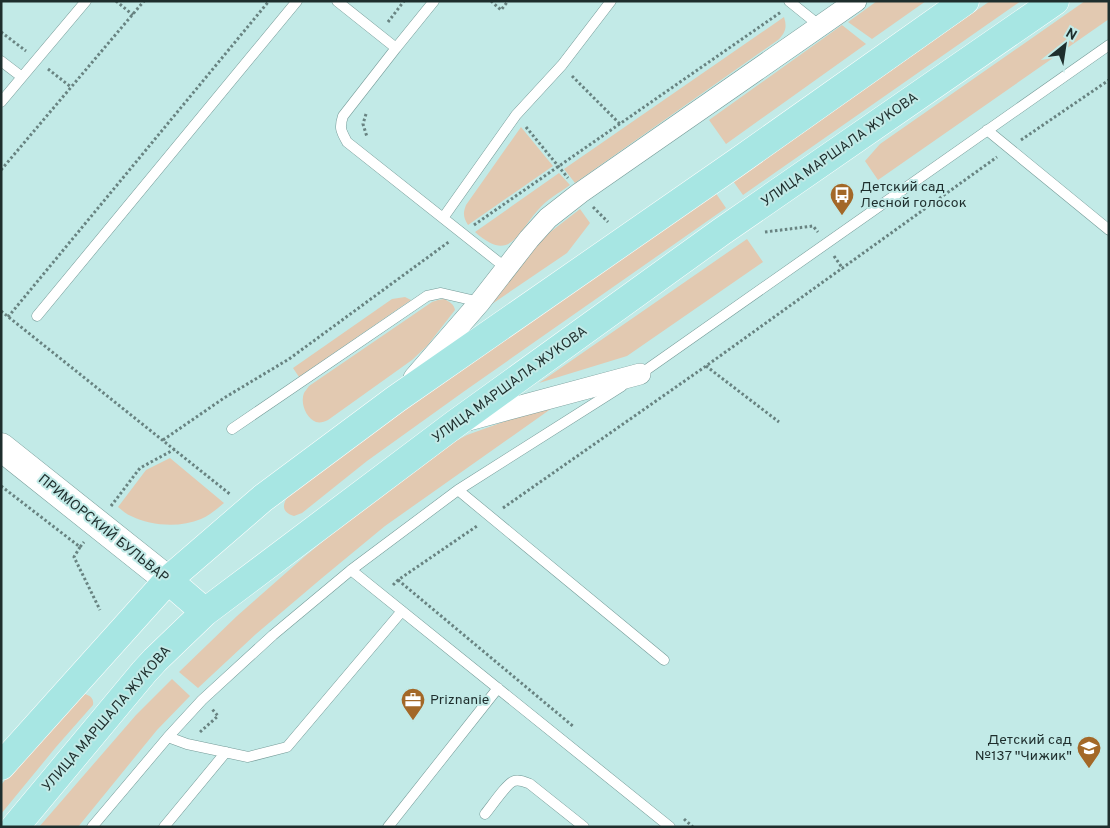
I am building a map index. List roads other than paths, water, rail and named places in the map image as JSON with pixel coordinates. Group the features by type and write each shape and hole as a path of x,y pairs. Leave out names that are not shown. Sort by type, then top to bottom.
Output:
{"main road":[{"path":"4,757 168,580 263,498 396,399 965,1"},
{"name":"УЛИЦА МАРШАЛА ЖУКОВА","path":"15,827 144,672 205,612 455,424 721,232 1055,1"},
{"name":"ПРИМОРСКИЙ БУЛЬВАР","path":"1,447 168,580 205,612"}],"street":[{"path":"396,399 480,302 529,239 548,218 580,193 856,1"},
{"path":"455,424 640,374"}],"lane":[{"path":"1,102 86,1"},
{"path":"37,316 298,1"},
{"path":"337,1 396,48"},
{"path":"434,1 343,116 340,125 342,134 347,142 506,268"},
{"path":"443,218 516,114 562,65 612,1"},
{"path":"791,3 820,26"},
{"path":"92,827 168,736 202,700 273,636 351,570 458,490 640,374 1109,45"},
{"path":"1,61 22,77"},
{"path":"987,130 1109,230"},
{"path":"232,429 427,296 440,293 480,302"},
{"path":"458,490 664,660"},
{"path":"351,570 670,827"},
{"path":"168,736 187,744 248,757 287,746 402,611"},
{"path":"388,827 498,688"},
{"path":"164,827 226,752"},
{"path":"485,814 508,784 514,781 523,781 530,784 584,827"}],"place":[{"name":"Детский сад Лесной голосок","path":"842,216"},
{"name":"Priznanie","path":"413,721"},
{"name":"Детский сад №137 \"Чижик\"","path":"1089,769"}]}
